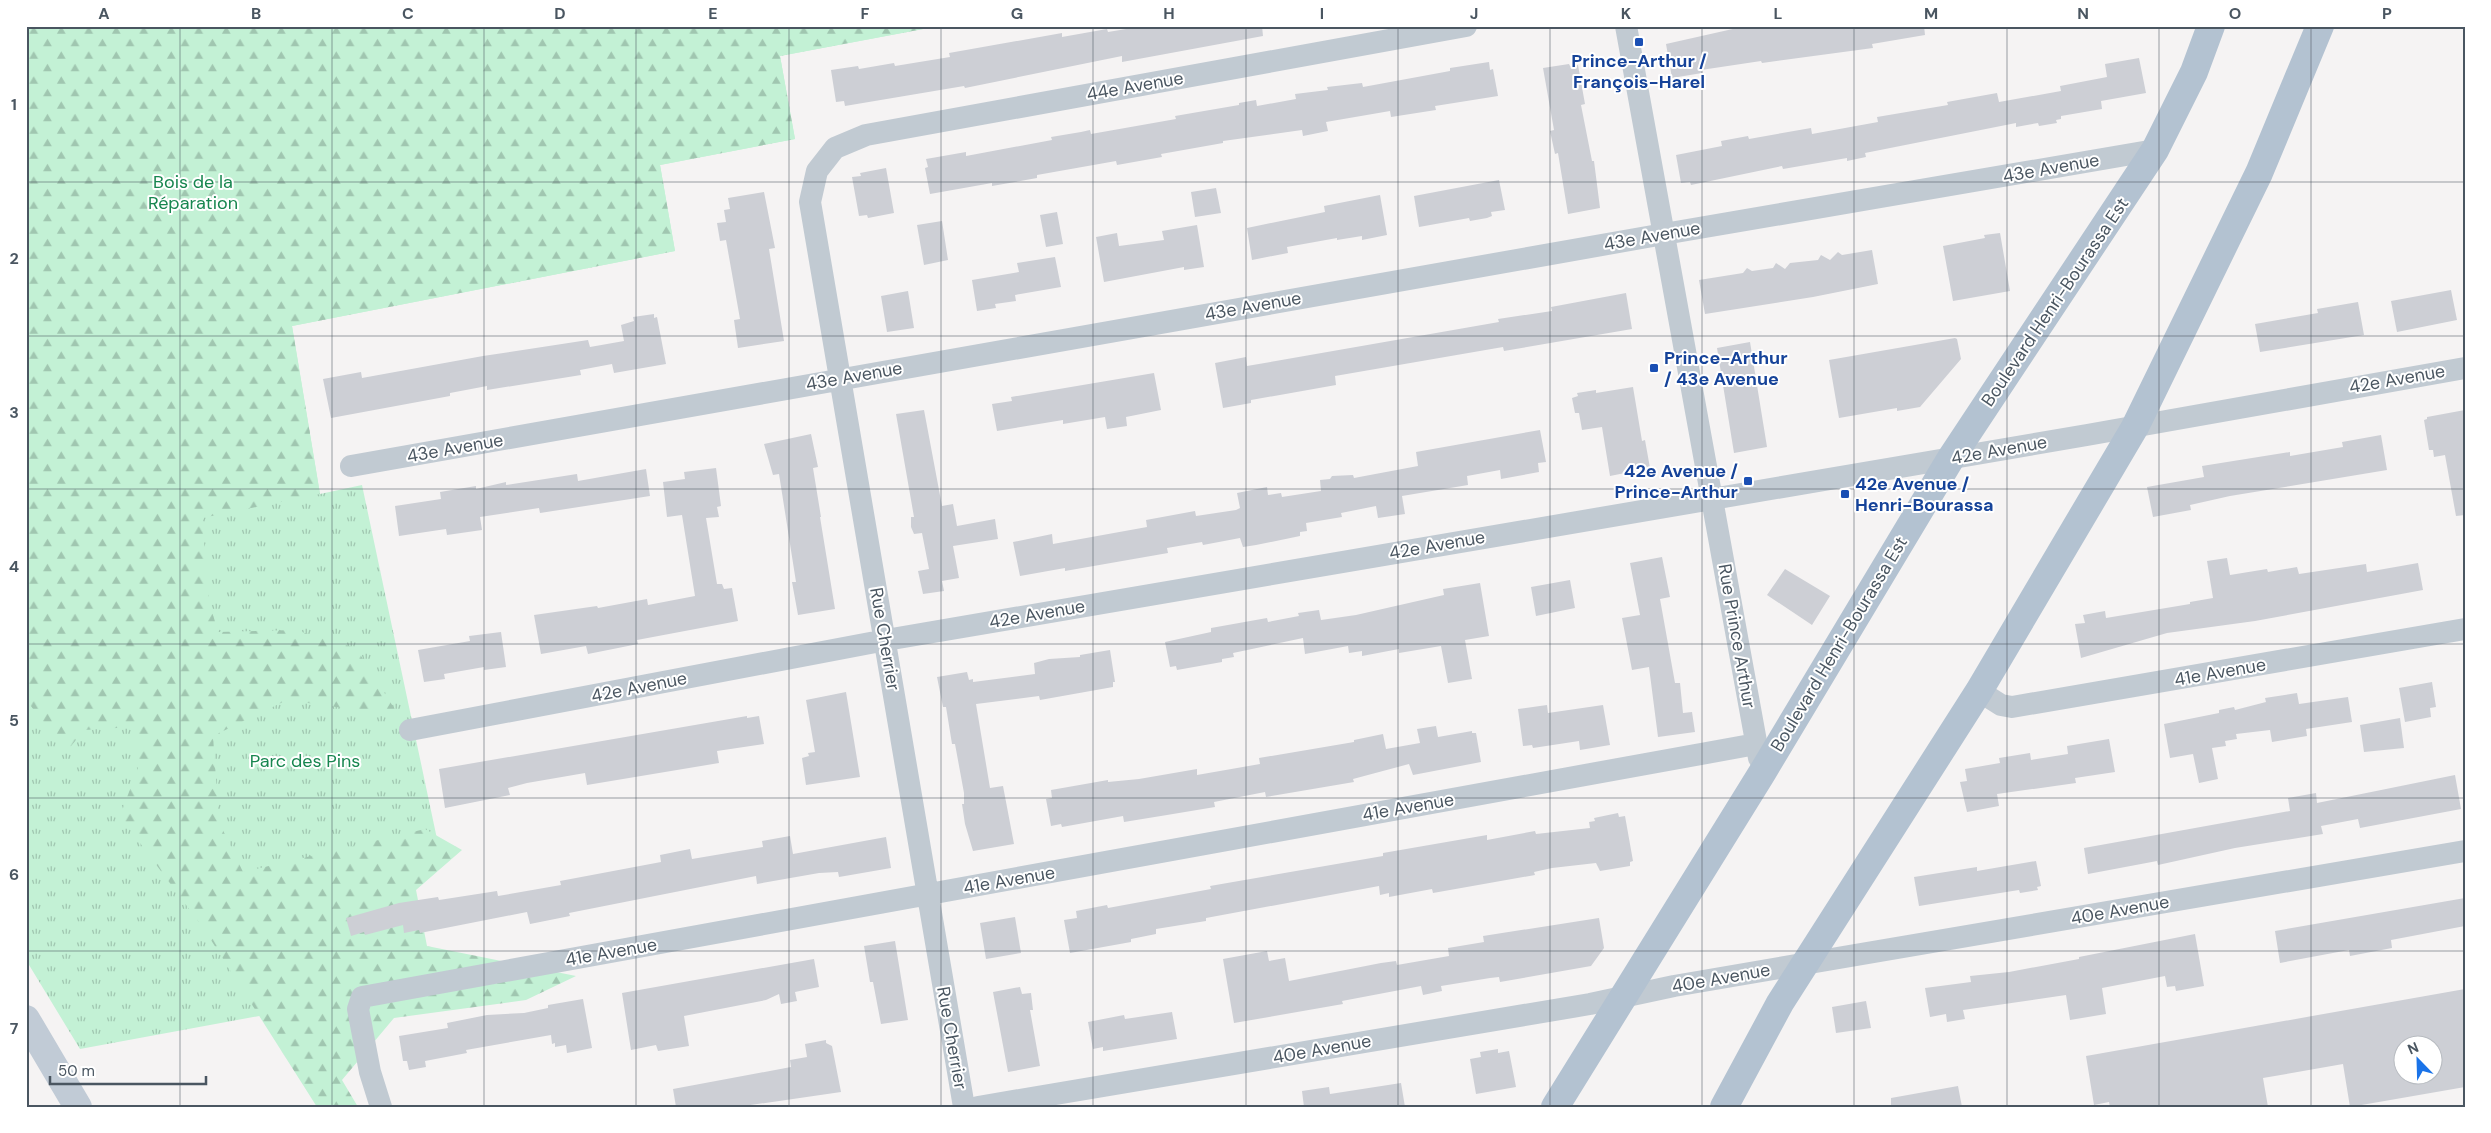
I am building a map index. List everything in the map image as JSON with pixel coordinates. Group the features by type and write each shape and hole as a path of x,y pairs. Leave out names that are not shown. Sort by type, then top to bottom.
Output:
{"main road":[{"name":"Boulevard Henri-Bourassa Est","path":"1555,1107 1626,996 1762,773 1950,458 2155,150 2194,72 2211,26"},
{"path":"1724,1107 1780,1003 1979,691 2135,427 2259,173 2320,26"},
{"path":"26,1020 78,1107"}],"street":[{"name":"44e Avenue","path":"817,171 835,148 866,135 1466,26"},
{"name":"Rue Prince Arthur","path":"1626,26 1762,773"},
{"name":"43e Avenue","path":"352,466 1664,234 2155,150"},
{"name":"Rue Cherrier","path":"817,171 810,202 964,1107"},
{"name":"42e Avenue","path":"410,730 886,640 2135,427 2180,417 2465,368"},
{"name":"41e Avenue","path":"1979,691 2001,705 2018,706 2465,629"},
{"name":"41e Avenue","path":"378,1101 358,1008 362,997 1756,744"},
{"name":"40e Avenue","path":"978,1107 1590,1004 1804,964 2465,851"}],"green space":[{"name":"Bois de la Réparation","path":"26,26 939,26 780,56 795,139 660,165 675,251 292,326 320,494 362,485 440,853 340,1001 80,1049 26,960"},
{"name":"Bois de la Réparation","path":"26,26 939,26 780,56 795,139 660,165 675,251 292,326 320,494 202,518 209,601 218,632 295,630 356,648 399,716 287,700 213,736 219,822 243,872 425,829 462,850 416,890 427,946 576,976 526,1000 394,1018 342,1080 358,1107 317,1107 204,929 120,816 138,768 133,727 84,730 67,751 26,700"}],"building":[{"path":"1144,26 1262,26 1263,36 1122,62 1122,56 965,88 964,86 845,106 844,101 836,102 831,70 858,66 859,69 894,63 895,66 950,57 949,53 1062,33 1062,37 1107,29 1108,32"},
{"path":"1746,26 1924,26 1925,35 1872,44 1873,48 1762,63 1761,61 1701,70 1702,73 1672,78 1666,44"},
{"path":"2139,58 2146,93 2101,101 2102,109 2061,116 2061,119 2056,120 2057,123 2039,126 2038,123 2016,127 2016,123 1865,153 1866,157 1847,161 1847,158 1783,169 1782,166 1691,185 1690,182 1681,183 1676,155 1722,146 1721,141 1748,136 1749,139 1811,128 1812,134 1878,122 1877,117 1948,105 1947,102 1997,93 1999,102 2061,91 2060,86 2107,77 2105,64"},
{"path":"1489,62 1490,70 1493,69 1498,96 1435,106 1436,110 1391,117 1390,111 1326,122 1328,131 1303,136 1302,130 1223,141 1223,143 1161,154 1162,157 1117,165 1116,161 1037,175 1037,178 992,186 992,183 930,194 925,168 928,167 926,159 966,152 966,156 1052,140 1051,137 1090,130 1091,134 1176,119 1175,116 1239,105 1239,103 1256,100 1257,106 1296,99 1295,94 1328,90 1327,87 1362,83 1363,87 1450,71 1450,68"},
{"path":"1569,64 1570,66 1578,65 1585,104 1581,105 1592,161 1594,161 1600,208 1568,214 1558,153 1555,154 1550,131 1554,130 1543,68"},
{"path":"886,168 894,213 868,218 867,215 859,216 852,177 861,176 860,173"},
{"path":"1499,180 1505,210 1491,212 1492,216 1487,218 1470,221 1469,218 1419,227 1414,196"},
{"path":"1216,188 1221,213 1195,217 1191,192"},
{"path":"764,192 775,248 769,249 784,341 738,348 734,320 740,319 726,240 720,241 717,223 726,222 724,210 730,209 728,198"},
{"path":"1380,195 1387,235 1362,240 1362,236 1337,240 1337,238 1287,247 1288,253 1252,260 1247,228 1325,212 1324,206"},
{"path":"1057,212 1063,244 1046,247 1040,215"},
{"path":"942,221 948,260 924,265 917,225"},
{"path":"1197,225 1204,267 1184,270 1184,267 1104,282 1096,237 1117,233 1119,246 1164,240 1162,231"},
{"path":"2000,233 2010,291 1953,301 1943,246 1985,238 1984,235"},
{"path":"1872,250 1878,284 1813,297 1705,314 1699,280 1743,273 1747,268 1752,271 1773,268 1776,263 1785,269 1790,263 1818,260 1821,255 1830,260 1838,252 1842,255"},
{"path":"1055,257 1061,287 1015,295 1016,301 995,304 996,308 977,311 972,280 1019,272 1017,263"},
{"path":"2451,290 2457,320 2397,332 2391,301"},
{"path":"908,291 914,328 887,332 881,296"},
{"path":"1626,293 1632,329 1504,351 1503,347 1335,376 1336,385 1251,400 1251,403 1223,408 1215,363 1246,357 1247,366 1499,322 1498,319 1552,311 1551,307"},
{"path":"2358,302 2364,335 2260,352 2255,324 2318,313 2317,309"},
{"path":"654,314 654,318 657,317 666,364 614,373 612,364 580,370 581,375 487,390 487,386 450,393 450,396 331,418 323,379 361,372 362,378 483,356 588,340 590,347 624,341 621,325 634,321 633,317"},
{"path":"1957,339 1961,359 1920,407 1897,411 1897,408 1839,418 1829,360"},
{"path":"1750,342 1767,447 1734,453 1717,348"},
{"path":"1154,373 1161,410 1126,417 1127,426 1107,429 1105,417 1063,424 1063,420 997,431 992,404 1012,401 1011,397"},
{"path":"1633,387 1642,441 1645,440 1650,468 1610,476 1602,427 1582,430 1579,413 1575,413 1572,398 1578,396 1577,393 1596,390 1596,393"},
{"path":"924,410 942,506 953,504 957,526 995,519 998,539 953,546 959,578 942,581 944,591 923,594 918,571 929,569 922,533 914,534 911,527 911,517 914,517 896,414"},
{"path":"2465,410 2465,515 2456,516 2445,455 2434,457 2433,450 2429,450 2424,420 2427,417"},
{"path":"1540,430 1546,462 1538,463 1539,472 1501,479 1500,470 1467,476 1468,485 1402,496 1405,514 1378,518 1376,506 1341,513 1342,517 1306,523 1307,531 1300,532 1300,536 1256,545 1243,547 1240,538 1203,545 1202,542 1167,548 1168,553 1065,571 1065,568 1020,576 1013,542 1052,534 1053,544 1147,527 1146,520 1195,511 1196,516 1236,510 1240,508 1237,493 1267,487 1268,495 1281,493 1282,497 1321,491 1320,480 1330,479 1332,476 1353,475 1354,478 1418,466 1416,452"},
{"path":"811,434 818,467 813,468 835,609 798,615 792,582 796,582 779,474 773,475 764,444"},
{"path":"2381,435 2387,470 2230,496 2190,505 2191,510 2153,517 2147,487 2204,477 2202,466 2290,452 2290,456 2343,447 2342,442"},
{"path":"716,468 721,506 717,507 719,517 706,518 717,584 722,584 724,589 732,588 738,621 637,640 638,644 588,654 586,646 541,654 534,615 597,606 598,608 647,599 648,605 695,596 682,515 667,517 663,482 685,479 684,472"},
{"path":"646,469 650,496 540,513 539,508 480,517 482,530 447,535 446,529 399,536 395,506 441,499 440,492 476,486 476,489 506,482 506,485 577,474 578,481"},
{"path":"1662,557 1670,597 1660,599 1675,683 1680,683 1683,713 1692,712 1695,732 1658,737 1649,667 1632,670 1622,618 1640,615 1630,563"},
{"path":"2227,558 2230,575 2267,569 2268,572 2297,567 2299,574 2366,564 2367,572 2418,563 2423,590 2255,621 2167,633 2081,658 2075,624 2085,623 2083,615 2105,611 2106,618 2190,604 2190,602 2213,598 2207,561"},
{"path":"1785,569 1830,596 1812,625 1767,595"},
{"path":"1570,580 1575,608 1536,616 1531,587"},
{"path":"1480,583 1489,636 1465,640 1472,679 1448,683 1441,646 1399,653 1399,649 1362,656 1362,651 1349,653 1348,646 1305,654 1303,638 1233,653 1234,657 1222,659 1222,662 1177,670 1176,666 1170,667 1165,642 1211,632 1211,628 1267,618 1268,622 1299,616 1298,613 1319,610 1321,620 1356,615 1444,595 1443,589"},
{"path":"501,632 506,667 484,670 484,667 444,674 445,679 424,682 418,650 470,641 469,636"},
{"path":"1110,650 1115,682 1113,682 1113,687 1040,700 1039,696 976,704 990,788 1003,786 1014,844 973,851 965,824 962,804 964,804 964,793 955,744 952,744 946,707 943,707 937,677 967,672 969,680 973,679 973,682 1035,674 1034,663 1049,659 1080,657 1080,655"},
{"path":"2432,682 2436,707 2430,708 2431,717 2405,722 2399,688"},
{"path":"846,692 860,777 806,785 802,758 809,756 808,753 815,752 806,700"},
{"path":"2297,693 2299,704 2348,697 2352,722 2306,729 2307,736 2272,742 2270,730 2236,734 2237,739 2225,741 2226,746 2212,748 2218,779 2199,783 2193,754 2170,758 2164,724 2219,713 2219,710 2234,707 2235,710 2266,702 2265,698"},
{"path":"1547,705 1548,713 1603,705 1610,745 1580,750 1579,741 1533,748 1532,745 1523,746 1518,709"},
{"path":"747,716 747,718 759,716 764,744 717,751 719,763 587,785 585,773 527,783 508,788 510,795 445,808 439,769"},
{"path":"2400,718 2404,748 2364,752 2360,725"},
{"path":"1436,726 1438,737 1472,731 1472,733 1476,733 1481,762 1413,775 1409,764 1353,779 1354,782 1266,797 1265,792 1214,802 1215,807 1124,822 1123,816 1062,827 1061,824 1051,826 1046,799 1052,798 1051,790 1108,780 1108,782 1139,779 1197,769 1197,775 1260,764 1259,758 1354,742 1354,740 1383,734 1386,749 1420,743 1417,729"},
{"path":"2109,739 2115,772 2075,778 2076,783 1997,794 1999,806 1967,812 1960,782 1967,781 1965,769 2000,763 1999,758 2030,753 2031,760 2068,754 2067,746"},
{"path":"2455,775 2461,809 2360,828 2358,819 2321,826 2323,834 2235,848 2158,865 2157,861 2088,874 2084,848 2290,811 2288,798 2316,793 2317,803"},
{"path":"1618,813 1619,817 1625,816 1633,861 1630,862 1630,866 1600,871 1596,863 1552,868 1534,872 1535,875 1433,893 1432,889 1389,897 1389,893 1380,895 1379,886 1206,918 1206,921 1156,929 1156,934 1131,939 1131,942 1070,953 1064,920 1077,918 1076,911 1107,905 1108,908 1211,889 1210,886 1383,856 1383,853 1487,835 1487,840 1535,831 1536,834 1590,828 1589,822 1595,821 1594,818"},
{"path":"790,836 793,854 886,837 891,868 839,877 838,872 819,873 757,884 756,876 569,913 570,916 530,924 527,912 420,933 419,930 404,933 403,925 365,935 364,932 351,936 346,918 399,903 438,897 439,900 497,891 498,896 561,885 560,881 661,862 660,855 690,849 692,859 763,847 762,841"},
{"path":"2036,861 2041,886 2037,887 2038,890 2020,893 2019,890 1919,906 1914,877 1977,867 1977,871"},
{"path":"2465,898 2465,926 2391,940 2392,948 2350,956 2349,950 2280,963 2275,931"},
{"path":"1015,917 1021,953 986,959 980,923"},
{"path":"1599,918 1604,948 1591,966 1500,982 1499,977 1441,986 1442,991 1423,995 1421,986 1342,1001 1343,1004 1234,1023 1223,959 1267,951 1269,961 1285,958 1289,981 1381,963 1396,961 1397,965 1449,956 1448,948 1484,942 1483,936"},
{"path":"2195,934 2204,986 2176,991 2175,986 2167,987 2165,976 2102,988 2106,1014 2070,1020 2066,995 1963,1010 1965,1019 1947,1022 1946,1014 1930,1017 1925,988 1971,982 1970,976 2009,972 2079,959 2079,957"},
{"path":"895,941 908,1020 881,1024 873,982 870,982 864,946"},
{"path":"814,959 819,987 795,992 797,1001 781,1004 779,994 766,1000 684,1016 689,1046 658,1051 656,1045 631,1050 622,993"},
{"path":"1020,987 1022,994 1031,993 1033,1010 1030,1010 1040,1066 1008,1072 993,992"},
{"path":"2465,989 2465,1087 2350,1107 2343,1064 2263,1078 2268,1107 2110,1107 2109,1102 2094,1105 2086,1056"},
{"path":"583,999 592,1048 567,1053 566,1045 555,1047 555,1043 552,1044 551,1035 466,1050 467,1053 425,1061 426,1067 409,1070 407,1061 403,1061 399,1036 448,1028 447,1023 487,1015 524,1013 548,1008 548,1005"},
{"path":"1866,1001 1871,1028 1836,1033 1832,1007"},
{"path":"1172,1012 1177,1039 1103,1051 1103,1047 1093,1049 1088,1022 1124,1015 1125,1019"},
{"path":"826,1040 826,1043 832,1046 841,1092 737,1107 676,1107 673,1089 791,1067 790,1060 807,1057 805,1044"},
{"path":"1498,1049 1498,1053 1509,1051 1516,1087 1476,1094 1470,1059 1481,1057 1480,1052"},
{"path":"1401,1083 1405,1107 1304,1107 1302,1091 1329,1087 1330,1094"},
{"path":"1958,1086 1962,1107 1891,1107 1891,1098"}],"place":[{"name":"Prince-Arthur / François-Harel","path":"1639,42"},
{"name":"Prince-Arthur / 43e Avenue","path":"1654,368"},
{"name":"42e Avenue / Prince-Arthur","path":"1748,481"},
{"name":"42e Avenue / Henri-Bourassa","path":"1845,494"}],"park label":[{"name":"Parc des Pins","path":"305,761"}]}
